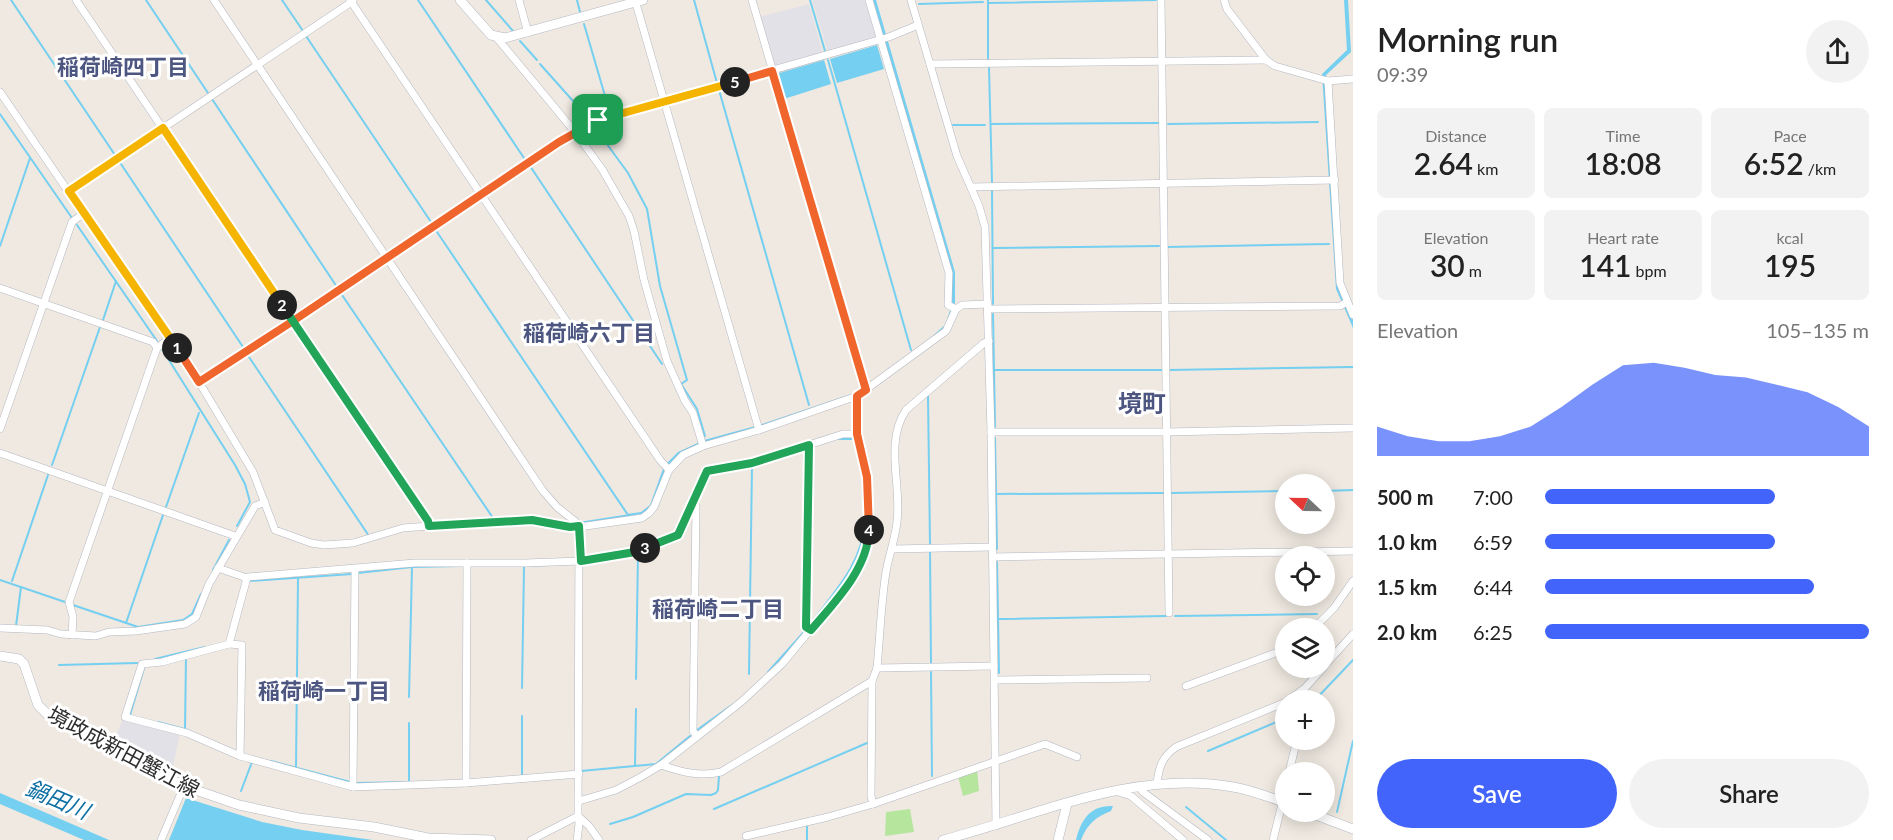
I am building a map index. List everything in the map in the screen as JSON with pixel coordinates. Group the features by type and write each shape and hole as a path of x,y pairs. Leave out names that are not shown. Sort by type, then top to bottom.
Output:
{"main road":[{"path":"460,0 485,29 497,38 528,33 638,1"},
{"name":"境政成新田蟹江線","path":"0,656 19,659 24,664 38,705 47,714 184,786 239,805 299,818 374,827 428,838 491,840"},
{"path":"943,840 1112,790 1157,783 1178,782 1233,787 1275,799"},
{"path":"1058,840 1066,804"},
{"path":"1334,822 1353,829"}],"street":[{"path":"76,0 428,521 429,526"},
{"path":"214,0 543,491 577,525 581,561 577,840"},
{"path":"519,0 528,33"},
{"path":"752,0 865,387"},
{"path":"0,92 199,382 243,455 275,530 324,545 353,543 403,528 532,520 577,525 642,518 654,507 667,468 702,443 758,428 857,396 865,387 946,332 954,307 949,273 884,39 869,0"},
{"path":"911,0 957,156 979,206 985,227 991,432 996,826"},
{"path":"1161,0 1169,613"},
{"path":"1224,0 1227,9 1266,60 1275,66 1325,80 1353,79"},
{"path":"69,191 352,1 667,468"},
{"path":"638,1 664,102 758,428"},
{"path":"199,382 575,132 598,120 884,39 918,26"},
{"path":"497,38 575,132 602,169 629,216 667,361 693,413 702,443"},
{"path":"930,64 1266,60"},
{"path":"1325,80 1340,284 1344,304 1353,315"},
{"path":"971,187 1332,180"},
{"path":"0,429 72,222 84,213"},
{"path":"0,288 153,342 157,348"},
{"path":"954,307 962,305 1164,308 1344,304"},
{"path":"72,635 73,617 69,602 157,348 170,338"},
{"path":"873,804 871,796 872,681 877,668 886,573 897,521 898,493 894,444 899,420 906,410 989,341"},
{"path":"579,801 616,789 661,765 741,702 782,664 842,593 857,570 869,536 867,477 857,434 857,396"},
{"path":"991,432 1166,432 1353,428"},
{"path":"218,567 247,578 415,563 581,561 635,552 678,535 707,471 752,463 843,434 857,434"},
{"path":"809,445 806,627 811,630"},
{"path":"0,453 235,536"},
{"path":"0,628 101,636 109,632 136,632 186,624 195,617 235,536 255,506 265,502"},
{"path":"693,504 696,506 693,731 697,736"},
{"path":"892,549 992,547"},
{"path":"993,557 1353,551"},
{"path":"466,783 467,563"},
{"path":"353,787 355,569"},
{"path":"229,644 247,578"},
{"path":"1324,618 1353,581"},
{"path":"1335,654 1353,634"},
{"path":"240,756 242,645 229,644 162,662 142,664 125,717 187,734 240,756 353,787 466,783 579,774"},
{"path":"1186,686 1275,652"},
{"path":"877,668 994,666"},
{"path":"995,680 1147,678"},
{"path":"1302,690 1314,678"},
{"path":"661,765 690,773 710,775 722,772 872,681"},
{"path":"1157,783 1162,761 1176,747 1275,706"},
{"path":"746,836 873,804 1045,744 1077,757"},
{"path":"160,840 184,786"},
{"path":"1139,786 1143,792 1208,840"},
{"path":"1112,790 1131,796 1184,840"},
{"path":"531,840 578,816"},
{"path":"578,816 599,840"},
{"path":"1273,840 1278,822"}],"shaded area":[{"path":"812,0 866,0 877,39 828,52"},
{"path":"809,4 823,54 775,68 759,17"},
{"path":"123,719 180,734 171,776 112,746"}],"green space":[{"path":"977,769 979,791 963,796 958,776"},
{"path":"910,809 914,832 885,836 886,812"}],"water":[{"path":"873,0 876,0 955,272 955,305 946,328 912,357 854,395 704,444 681,454 671,463 648,511 627,516 627,514 641,512 650,505 664,466 678,452 704,440 759,425 854,393 912,354 945,325 952,305 951,272"},
{"path":"1344,0 1348,0 1351,52 1326,75 1326,83 1338,282 1353,320 1353,328 1336,289 1322,74 1347,50"},
{"path":"877,45 884,69 837,83 830,59"},
{"path":"824,60 831,84 784,99 776,74"},
{"path":"0,793 109,840 84,840 0,804"},
{"path":"186,798 262,822 373,840 169,840"},
{"path":"1113,806 1111,811 1089,825 1081,840 1076,840 1088,815 1098,808"}],"waterway":[{"path":"11,0 115,155"},
{"path":"146,0 208,93"},
{"path":"282,0 303,31"},
{"path":"418,0 526,161"},
{"path":"486,0 513,31"},
{"path":"577,0 580,12"},
{"path":"694,0 717,83"},
{"path":"810,0 825,51"},
{"path":"988,0 988,60"},
{"path":"988,3 1156,0"},
{"path":"919,4 983,2"},
{"path":"584,24 610,113"},
{"path":"306,36 431,222"},
{"path":"520,41 537,60"},
{"path":"828,60 911,350"},
{"path":"540,64 590,120"},
{"path":"989,68 992,182"},
{"path":"719,90 809,405"},
{"path":"212,99 337,287"},
{"path":"0,114 72,218"},
{"path":"594,126 611,120"},
{"path":"1168,124 1318,122"},
{"path":"991,124 1159,123"},
{"path":"593,125 628,173 647,209 660,286 687,380 681,384 697,409 705,436"},
{"path":"953,125 985,125"},
{"path":"0,246 30,158"},
{"path":"119,161 243,347"},
{"path":"530,166 662,364"},
{"path":"992,191 993,304"},
{"path":"77,225 157,341"},
{"path":"435,229 628,515"},
{"path":"1167,247 1329,244"},
{"path":"993,248 1159,246"},
{"path":"103,320 116,281"},
{"path":"340,292 493,518"},
{"path":"993,314 995,427"},
{"path":"52,465 100,327"},
{"path":"162,349 245,484 250,502 237,526"},
{"path":"247,354 369,536"},
{"path":"1170,370 1353,367"},
{"path":"994,370 1162,370"},
{"path":"928,396 930,544"},
{"path":"853,430 854,411"},
{"path":"166,507 199,413"},
{"path":"995,438 997,549"},
{"path":"839,439 854,439 864,494"},
{"path":"749,674 752,466"},
{"path":"698,501 710,475 740,468"},
{"path":"12,581 48,475"},
{"path":"1335,491 1353,490"},
{"path":"1171,493 1275,491"},
{"path":"996,494 1164,493"},
{"path":"126,623 163,515"},
{"path":"579,523 630,515"},
{"path":"649,550 681,538 691,515"},
{"path":"457,521 532,516 573,523"},
{"path":"812,622 839,587 853,563 859,550 865,521"},
{"path":"213,570 229,540"},
{"path":"930,552 931,663"},
{"path":"636,679 638,554"},
{"path":"997,562 999,673"},
{"path":"487,566 552,565"},
{"path":"358,573 412,567 460,566"},
{"path":"409,697 412,567"},
{"path":"522,688 524,567"},
{"path":"250,581 352,574"},
{"path":"296,768 298,579"},
{"path":"0,580 65,602"},
{"path":"16,626 21,587"},
{"path":"73,605 138,627 183,620 192,614 201,594"},
{"path":"1175,616 1317,614"},
{"path":"999,619 1166,616"},
{"path":"768,672 804,632"},
{"path":"155,659 205,647"},
{"path":"185,729 186,657"},
{"path":"1324,690 1353,660"},
{"path":"59,665 137,663"},
{"path":"132,716 130,715 144,668"},
{"path":"931,672 932,776"},
{"path":"697,730 732,705"},
{"path":"635,766 636,709"},
{"path":"522,716 522,776"},
{"path":"158,722 188,730"},
{"path":"409,723 409,782"},
{"path":"1208,751 1275,723"},
{"path":"581,771 656,764 690,736"},
{"path":"1337,812 1353,741"},
{"path":"714,809 867,743"},
{"path":"271,761 350,782"},
{"path":"241,791 252,762"},
{"path":"610,824 633,817 686,794 711,795 716,793 719,776"},
{"path":"357,783 411,782"},
{"path":"1186,807 1226,840"},
{"path":"807,825 807,840"}],"district":[{"name":"稲荷崎四丁目","path":"123,66"},
{"name":"稲荷崎六丁目","path":"589,332"},
{"name":"境町","path":"1142,402"},
{"name":"稲荷崎二丁目","path":"718,608"},
{"name":"稲荷崎一丁目","path":"324,690"}],"route":[{"path":"598,120 559,142 293,321 199,382 69,191 163,128 293,321 402,485 428,521 429,526 532,520 570,527 579,526 581,561 635,552 678,535 707,471 752,463 809,445 806,627 811,630 842,593 857,570 869,536 867,477 857,434 857,396 866,390 772,71 598,120"}],"water label":[{"name":"鍋田川","path":"58,799"}]}
